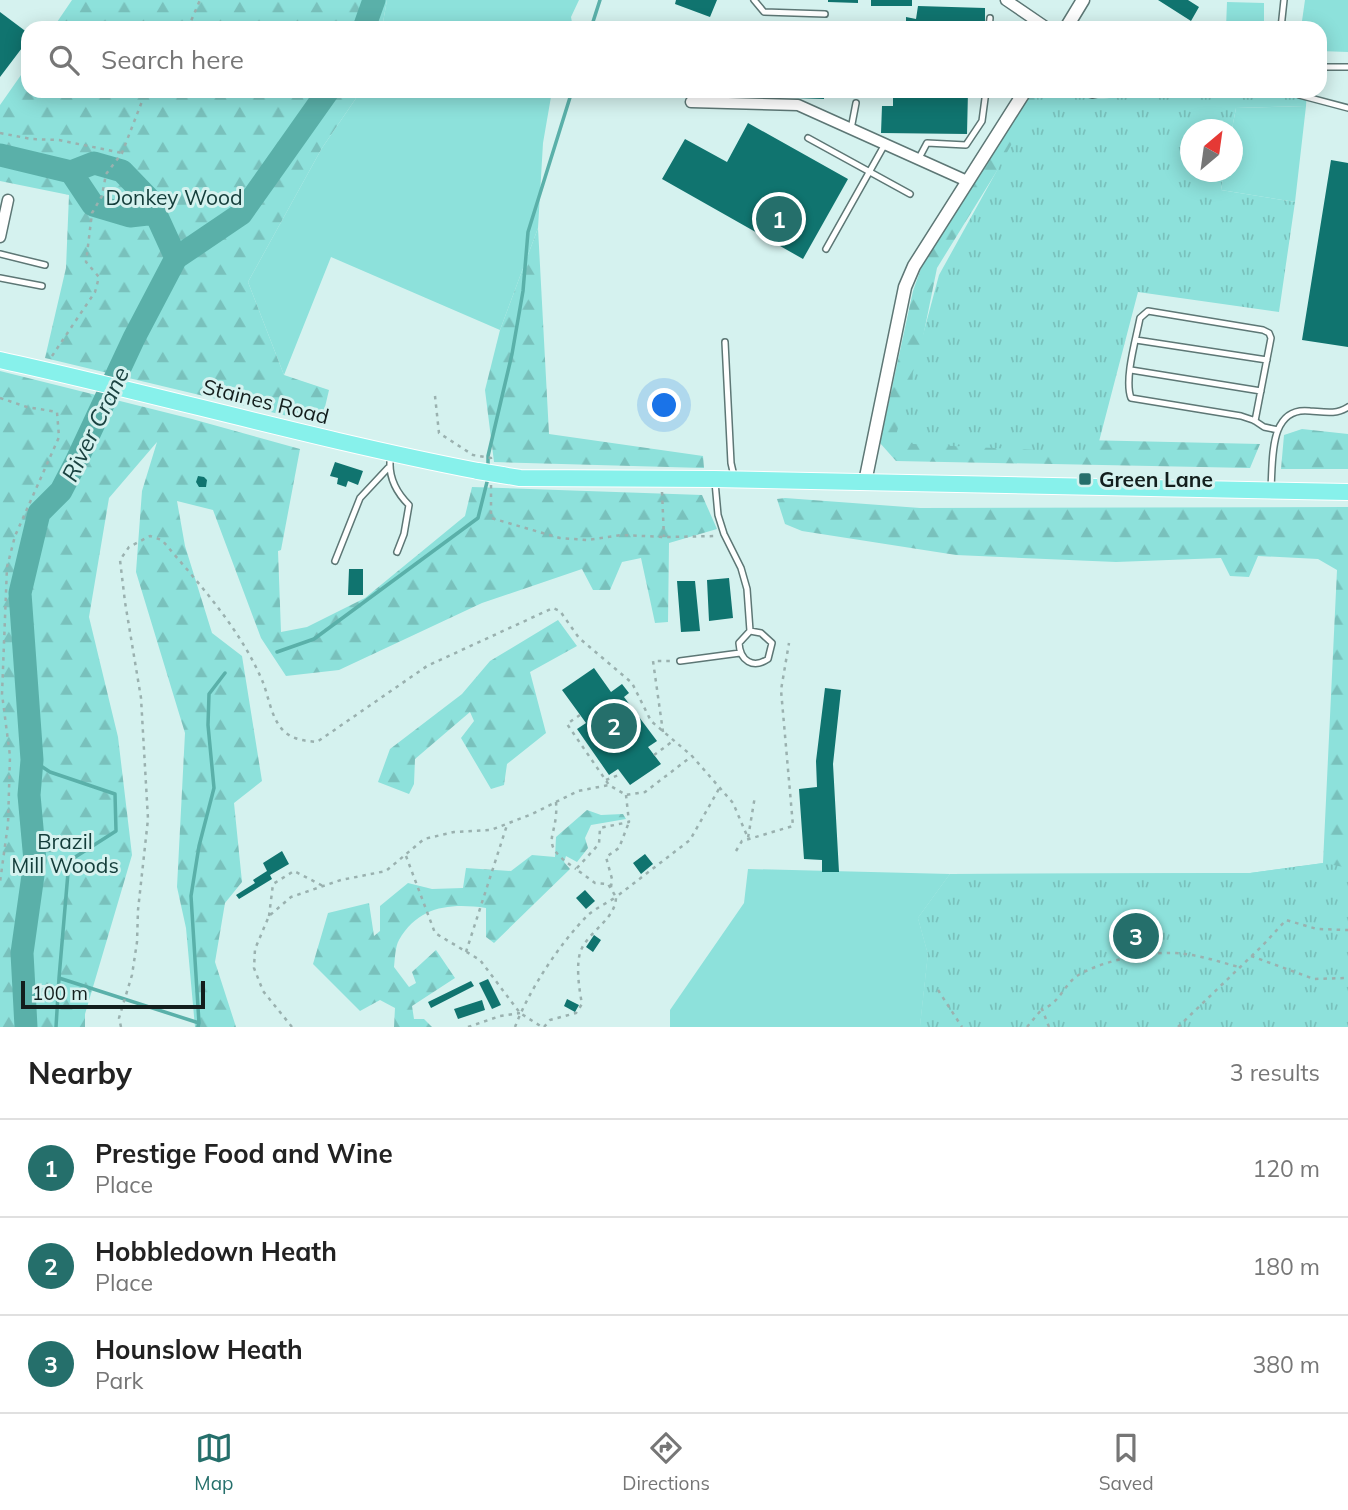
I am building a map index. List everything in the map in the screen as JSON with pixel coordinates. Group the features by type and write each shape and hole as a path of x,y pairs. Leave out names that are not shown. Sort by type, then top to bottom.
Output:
{"main road":[{"name":"Staines Road","path":"0,360 130,390 390,461 479,463 497,479 735,479 1348,492"}],"street":[{"path":"1006,0 1037,21"},
{"path":"1072,21 1083,0"},
{"path":"865,482 905,287 914,266 1020,98"},
{"path":"691,102 798,105 967,181"},
{"path":"0,237 8,200"}],"lane":[{"path":"754,0 764,12 825,14"},
{"path":"1281,21 1284,0"},
{"path":"1327,67 1348,67"},
{"path":"919,158 928,143 966,145 982,121 985,98"},
{"path":"1310,98 1348,108"},
{"path":"851,129 856,103"},
{"path":"808,138 910,194"},
{"path":"826,249 885,144"},
{"path":"0,254 45,265"},
{"path":"0,278 42,286"},
{"path":"1255,421 1271,338 1269,333 1148,311 1143,314 1131,370 1131,398 1241,416 1264,427 1278,430"},
{"path":"1136,340 1267,360"},
{"path":"725,342 731,463 735,479"},
{"path":"1131,370 1261,391"},
{"path":"1271,491 1273,460 1282,419 1296,411 1330,413 1340,412 1348,407"},
{"path":"390,461 400,496 409,505 404,534 397,552"},
{"path":"335,561 360,498 390,461"},
{"path":"715,479 718,515 747,589 750,631 739,643 740,653 745,660 754,664 768,659 772,643 761,633 750,631"},
{"path":"680,662 740,653"}],"path":[{"path":"191,21 200,0"},
{"path":"50,360 94,292 99,277 86,262 92,213 102,196 106,174 122,153 143,98"},
{"path":"0,133 31,139 60,140 122,153"},
{"path":"435,396 439,433 473,455 479,463 491,458"},
{"path":"0,398 27,407 57,412 59,437 15,536 7,567 2,694 10,756 8,824 0,882"},
{"path":"662,478 664,537"},
{"path":"497,479 491,518 560,538 587,540 622,535 713,537 724,534"},
{"path":"121,1027 119,1018 137,942 148,819 141,698 120,560 129,547 150,536 162,540 236,632 262,681 274,715 285,732 300,740 317,742 427,666 554,608 561,611 579,638 632,683 651,721 692,755 720,787 733,803 748,838"},
{"path":"736,851 741,841 793,826 781,690 789,643"},
{"path":"663,732 653,661 680,662"},
{"path":"580,715 567,724 609,785 626,795 645,792 692,755"},
{"path":"654,755 673,741"},
{"path":"606,780 621,774"},
{"path":"269,916 291,897 323,886 386,871 424,839 454,832 491,830 578,791 609,785"},
{"path":"515,1027 541,977 589,914 617,897 691,840 720,787"},
{"path":"611,888 612,878 606,857 619,848 629,822 626,795"},
{"path":"748,838 755,796"},
{"path":"406,856 435,933 480,960 520,1013 543,1027 550,1020 576,1013 582,1004 578,986 580,950 593,930 616,906 617,897 608,884 595,883 561,859 552,846 551,836 557,821 556,802"},
{"path":"576,869 599,844 600,828 629,822"},
{"path":"466,952 508,824"},
{"path":"292,1027 263,991 254,968 255,949 269,916 273,884 294,871 323,886"},
{"path":"1178,1027 1286,920 1317,929 1348,930"},
{"path":"1027,1027 1042,1009 1050,1007 1075,977 1103,963 1168,953 1199,956 1239,967"},
{"path":"1251,956 1314,979 1348,978"},
{"path":"937,990 962,1027"},
{"path":"1042,1009 1049,1027"},
{"path":"468,1027 500,1016 520,1013"}],"green space":[{"path":"72,0 387,0 383,21 58,21"},
{"path":"387,0 579,0 572,21 383,21"},
{"path":"1305,0 1348,0 1348,52 1327,51 1327,21 1302,21"},
{"path":"1227,2 1264,3 1264,21 1226,21"},
{"name":"Donkey Wood","path":"21,75 21,98 356,98 322,148 248,282 284,375 329,390 321,424 45,358 66,268 69,195 0,181 0,105"},
{"path":"356,98 551,98 543,143 538,228 500,330 331,257 284,375 248,282 322,148"},
{"path":"1028,98 1091,98 1095,112 1040,101 937,268 903,436 1260,444 1250,468 896,461 880,443 913,291 925,257"},
{"path":"1037,98 1307,98 1306,106 1236,108 1234,119 1180,119 1180,182 1222,182 1221,190 1295,202 1279,312 1138,292 1096,453 894,443 939,275"},
{"path":"1306,106 1295,202 1221,190 1222,182 1243,182 1243,119 1234,119 1236,108"},
{"path":"538,228 549,434 703,456 704,468 494,462 485,390 500,330"},
{"name":"Brazil Mill Woods","path":"0,371 300,449 281,550 278,551 281,632 307,627 365,598 465,516 472,487 702,495 717,529 669,543 668,622 655,623 641,558 622,562 610,590 593,590 582,569 482,603 339,670 286,676 261,638 213,510 177,501 185,546 212,633 242,656 262,781 234,803 242,882 225,903 215,962 236,1027 195,1027 186,928 177,887 185,733 136,572 142,491 157,442 109,498 89,617 118,737 132,855 85,1014 85,1027 0,1027"},
{"path":"1302,429 1348,434 1348,469 1281,469 1284,435"},
{"path":"777,499 920,508 1348,507 1348,1027 920,1027 928,954 918,918 950,874 1250,873 1323,863 1337,570 1318,559 1258,556 1249,577 1230,576 1221,558 1116,562 956,555 802,531 785,524"},
{"path":"558,620 577,646 530,672 546,733 507,764 504,785 491,789 461,738 474,721 470,712 415,759 414,784 409,794 378,782 390,749 462,694 490,661"},
{"path":"587,810 601,815 623,814 626,819 591,825 585,838 588,848 577,862 566,856 564,862 570,869 494,943 486,937 486,908 460,906 436,909 416,920 407,929 398,943 394,967 409,987 416,983 412,972 436,950 455,978 412,1006 414,1019 424,1019 432,1027 394,1027 395,1008 380,1000 360,1011 313,964 328,913 369,903 374,936 380,931 380,906 408,883 432,889 463,888 466,868 511,871 532,855 555,857 556,837"},
{"path":"1324,863 1348,868 1348,1027 920,1027 928,954 918,918 950,874 1250,873"},
{"path":"748,869 950,874 918,918 928,954 920,1027 670,1027 670,1010 744,903"}],"building":[{"path":"676,0 717,0 710,17 675,4"},
{"path":"858,0 858,3 828,2"},
{"path":"871,0 912,0 912,6 871,6"},
{"path":"1158,0 1188,0 1199,7 1191,21"},
{"path":"918,6 985,8 985,21 906,21 906,17 916,19"},
{"path":"0,12 21,28 21,49 0,77"},
{"path":"893,98 968,98 967,134 881,133 882,106 893,106"},
{"path":"748,123 848,179 803,259 662,179 685,139 727,162"},
{"path":"1331,160 1348,163 1348,347 1302,340"},
{"path":"335,462 363,471 358,485 348,481 346,487 337,484 338,478 330,476"},
{"path":"198,476 207,480 206,487 199,487 196,482"},
{"path":"349,569 363,569 363,595 348,595"},
{"path":"729,578 733,618 709,621 707,580"},
{"path":"677,581 695,581 700,631 681,632"},
{"path":"594,668 611,692 622,684 629,693 624,697 657,741 648,747 661,764 630,785 618,769 609,775 577,729 586,723 562,690"},
{"path":"825,688 841,690 833,764 839,872 822,872 822,860 804,859 799,789 817,787 816,761"},
{"path":"282,851 289,864 270,875 272,879 239,899 236,895 255,883 253,880 267,871 263,863"},
{"path":"645,854 653,864 641,874 633,863"},
{"path":"585,890 595,901 586,909 576,898"},
{"path":"594,935 601,940 593,952 586,947"},
{"path":"488,979 501,1005 492,1009 479,983"},
{"path":"471,981 474,986 431,1008 428,1002"},
{"path":"567,999 579,1005 575,1012 564,1006"},
{"path":"482,1000 485,1010 458,1019 454,1009"}],"waterway":[{"name":"River Crane","path":"366,21 374,0"},
{"path":"593,21 600,0"},
{"name":"River Crane","path":"26,1027 22,953 35,861 29,795 32,760 20,593 39,513 61,491 134,338 176,258 241,214 323,98"},
{"path":"488,467 488,456 512,354 523,291 528,232 570,98"},
{"path":"0,155 71,172 94,163 122,171 149,199 176,258"},
{"path":"71,172 93,205 130,216 156,213"},
{"path":"277,652 314,639 478,518 488,478"},
{"path":"199,1023 191,896 199,846 214,788 208,725 209,694 225,673"},
{"path":"32,760 50,772 115,794 116,831 69,861 59,978 199,1023 198,1027"},
{"path":"56,1027 59,978"}],"place":[{"name":"Prestige Food and Wine","path":"779,219"},
{"name":"Green Lane","path":"1085,479"},
{"name":"Hobbledown Heath","path":"614,726"},
{"name":"Hounslow Heath","path":"1136,936"}]}
